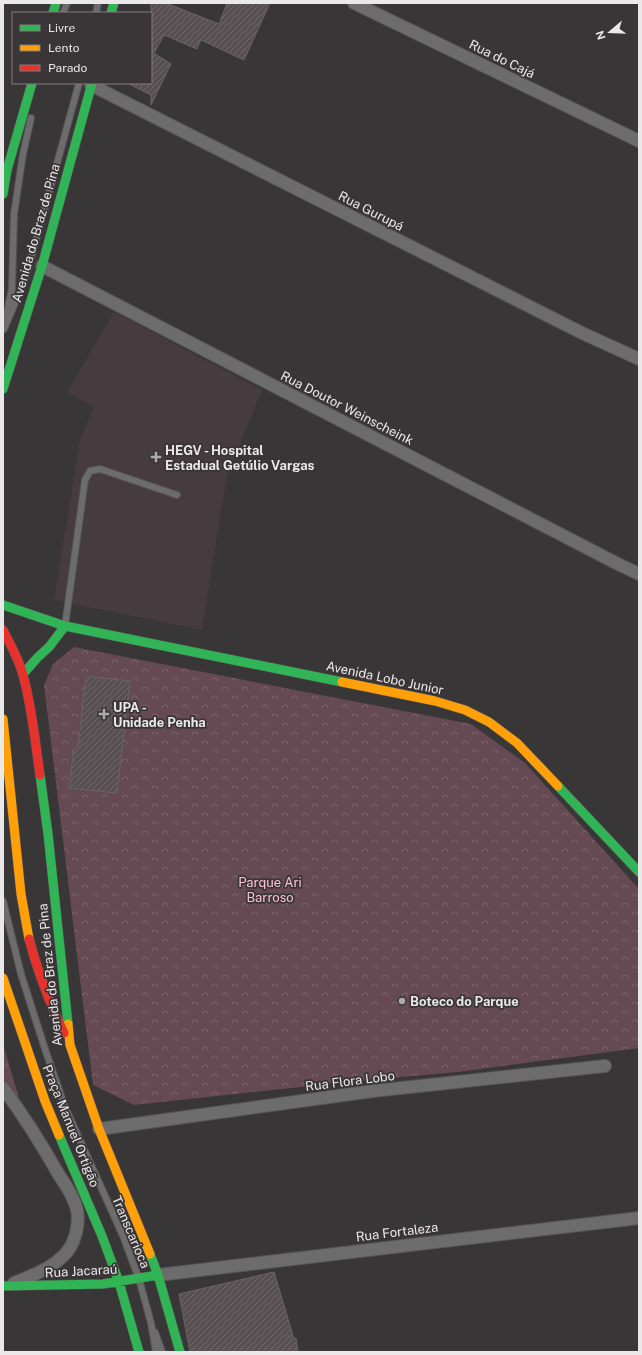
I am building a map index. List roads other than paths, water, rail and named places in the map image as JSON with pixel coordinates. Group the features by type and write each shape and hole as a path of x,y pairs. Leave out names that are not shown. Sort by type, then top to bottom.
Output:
{"main road":[{"path":"3,194 7,170 32,84"},
{"name":"Avenida do Braz de Pina","path":"3,389 42,266 87,84"},
{"name":"Avenida Lobo Junior","path":"3,605 10,606 65,626 435,701 465,710 489,722 517,743 577,804 639,872"},
{"path":"23,674 49,647 65,626"},
{"name":"Avenida do Braz de Pina","path":"3,630 23,674 32,718 48,834 70,1045 99,1129 158,1275 180,1352"},
{"path":"3,649 16,656"},
{"path":"3,719 21,894 27,931 39,974 51,1006 70,1045"},
{"name":"Praça Manuel Ortigão","path":"3,978 45,1101 102,1236 119,1282"},
{"name":"Rua Jacaraú","path":"5,1286 104,1284 158,1275"},
{"path":"119,1282 139,1352"}],"street":[{"name":"Rua do Cajá","path":"354,3 639,141"},
{"name":"Rua Gurupá","path":"87,84 582,333 639,359"},
{"name":"Rua Doutor Weinscheink","path":"42,266 611,561 639,574"},
{"name":"Rua Flora Lobo","path":"99,1129 373,1091 605,1066"},
{"path":"3,1088 43,1147 69,1192 77,1210 78,1227 72,1244 59,1260 47,1268 5,1286"},
{"name":"Rua Fortaleza","path":"158,1275 639,1218"}],"lane":[{"path":"3,330 26,277 87,84"},
{"path":"3,330 12,289 14,214 18,181 32,112"},
{"path":"65,626 85,480 90,471 100,469 177,495"},
{"name":"Transcarioca","path":"3,901 21,974 65,1107 123,1236 139,1279 151,1323 156,1352"},
{"name":"Transcarioca","path":"151,1323 162,1352"}],"place":[{"name":"HEGV - Hospital Estadual Getúlio Vargas","path":"156,457"},
{"name":"UPA - Unidade Penha","path":"104,714"},
{"name":"Boteco do Parque","path":"402,1001"}],"park label":[{"name":"Parque Ari Barroso","path":"270,890"}]}
